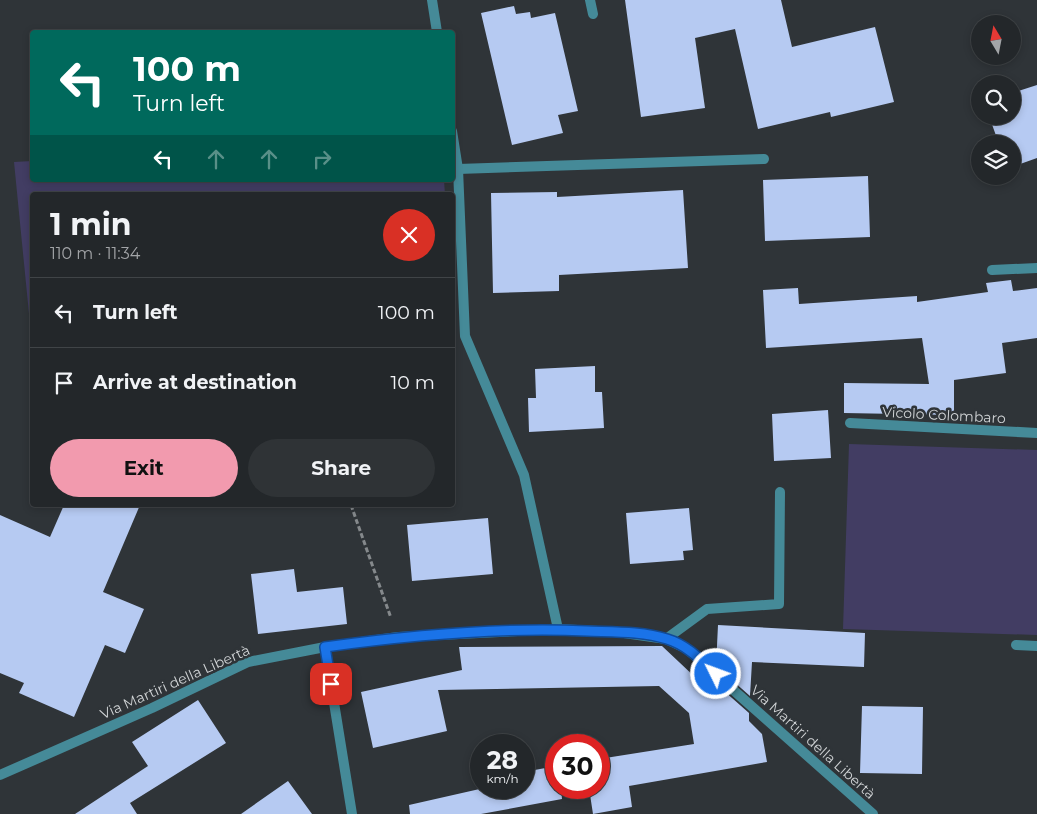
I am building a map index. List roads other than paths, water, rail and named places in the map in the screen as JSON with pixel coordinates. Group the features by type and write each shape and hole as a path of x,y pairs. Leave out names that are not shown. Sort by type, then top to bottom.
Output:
{"street":[{"path":"432,0 437,30"},
{"path":"590,0 593,14"},
{"path":"455,150 458,169 465,336 524,475 558,630"},
{"path":"458,169 764,159"},
{"path":"992,270 1037,268"},
{"name":"Vicolo Colombaro","path":"850,423 1037,433"},
{"path":"666,639 707,609 779,604 780,492"},
{"name":"Via Martiri della Libertà","path":"0,775 152,708 248,662 325,647 398,637 558,630 617,632 666,639 687,648 874,814"},
{"path":"1016,645 1037,646"},
{"path":"325,647 352,814"}]}
